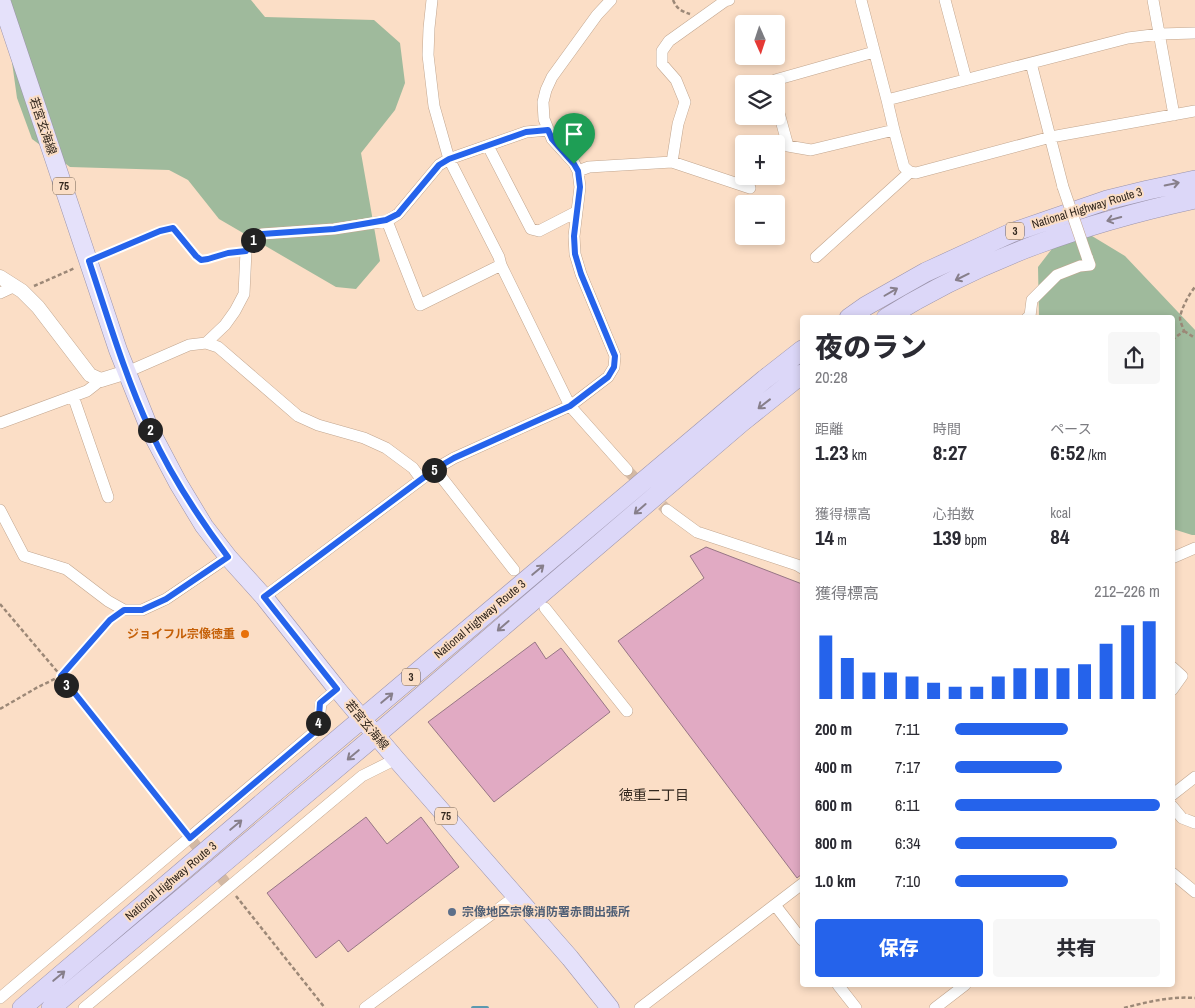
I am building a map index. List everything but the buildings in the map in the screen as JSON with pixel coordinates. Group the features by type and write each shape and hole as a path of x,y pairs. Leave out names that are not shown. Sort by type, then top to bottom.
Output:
{"highway":[{"name":"National Highway Route 3","path":"853,315 926,272 1011,233 1107,200 1195,180"},
{"name":"National Highway Route 3","path":"891,315 952,281 1023,249 1108,220 1195,200"},
{"name":"National Highway Route 3","path":"22,1008 362,718 729,409 800,352"},
{"name":"National Highway Route 3","path":"51,1008 376,735 742,422 800,376"}],"main road":[{"name":"若宮玄海線","path":"1,0 126,372 150,430 178,483 204,526 228,557 264,597 337,689 570,958 610,1008"}],"street":[{"path":"432,0 428,55 434,106 449,159 499,257 501,266 570,406 627,470"},
{"path":"264,597 435,469 454,458 570,406 608,377 614,367 615,356 581,274 575,254 574,236 580,187 578,171 552,139 544,119 543,102 552,77 610,0"},
{"path":"672,162 678,124 685,102 676,80 662,64 662,51 669,41 729,0"},
{"path":"861,0 904,167 910,172 916,173 1051,138 1195,111"},
{"path":"947,0 966,79"},
{"path":"1153,0 1174,115"},
{"path":"887,100 1128,38 1160,34 1195,33"},
{"path":"785,77 874,52"},
{"path":"1030,315 1032,300 1057,275 1080,266 1090,265 1063,187 1031,63"},
{"path":"782,125 788,146 811,150 894,130"},
{"path":"206,343 225,325 244,294 246,251 249,242 262,234 334,229 386,220 398,214 439,165 449,159 526,132 548,130"},
{"path":"488,146 530,229 539,231 576,212"},
{"path":"578,171 590,167 672,162 750,188"},
{"path":"816,257 910,172"},
{"path":"386,220 420,305 501,266"},
{"path":"0,277 18,289 38,307 90,375 101,380"},
{"path":"0,293 18,289"},
{"path":"0,423 86,391 101,380 126,372 189,344 206,343 218,347 298,416 318,425 364,438 386,448 413,468 421,479"},
{"path":"73,396 108,498"},
{"path":"435,469 514,570"},
{"path":"0,510 24,556 66,569 108,601 124,610 142,610 166,599 228,557"},
{"path":"667,510 697,532 800,567"},
{"path":"1175,557 1195,548"},
{"path":"545,608 627,711"},
{"path":"1175,670 1182,676 1175,686"},
{"path":"0,998 318,729 320,703 337,689"},
{"path":"84,1008 362,776 396,758"},
{"path":"1175,793 1195,776"},
{"path":"1177,821 1195,823"},
{"path":"1175,875 1195,892"},
{"path":"640,1008 800,886"},
{"path":"365,1008 516,896"},
{"path":"775,905 800,937"},
{"path":"840,987 856,1008"},
{"path":"935,1008 962,987"}],"path":[{"path":"673,0 676,7 681,11 703,16"},
{"path":"18,289 160,231 173,228 201,260 228,253 246,251"},
{"path":"1195,287 1185,303 1180,319 1184,331 1195,338"},
{"path":"1175,338 1184,331"},
{"path":"0,604 61,676 190,838"},
{"path":"0,709 61,676 110,620 124,610"},
{"path":"229,887 325,1008"},
{"path":"1124,1008 1151,1001 1184,997 1195,998"}],"green space":[{"path":"5,0 251,0 265,17 374,20 400,43 405,83 395,110 361,153 380,261 356,289 336,287 219,219 188,180 169,170 70,167 32,139 17,98"},
{"path":"1092,236 1125,256 1195,330 1195,535 1175,530 1175,315 1039,315 1038,267 1058,241 1071,237"}],"waterway":[{"path":"473,1008 487,1008"}],"tunnel":[{"path":"627,470 667,510"},
{"path":"190,838 229,887"}],"place":[{"name":"ジョイフル宗像徳重","path":"245,634"},
{"name":"宗像地区宗像消防署赤間出張所","path":"452,912"}],"district":[{"name":"徳重二丁目","path":"654,795"}],"route":[{"path":"548,130 552,139 574,164 578,171 580,187 574,236 575,254 581,274 615,356 614,367 608,377 570,406 454,458 435,469 264,597 337,689 320,703 318,729 190,838 61,676 110,620 124,610 142,610 166,599 228,557 204,526 178,483 150,430 118,350 89,261 160,231 173,228 201,260 228,253 246,251 249,242 262,234 334,229 386,220 398,214 439,165 449,159 526,132 548,130"}]}
